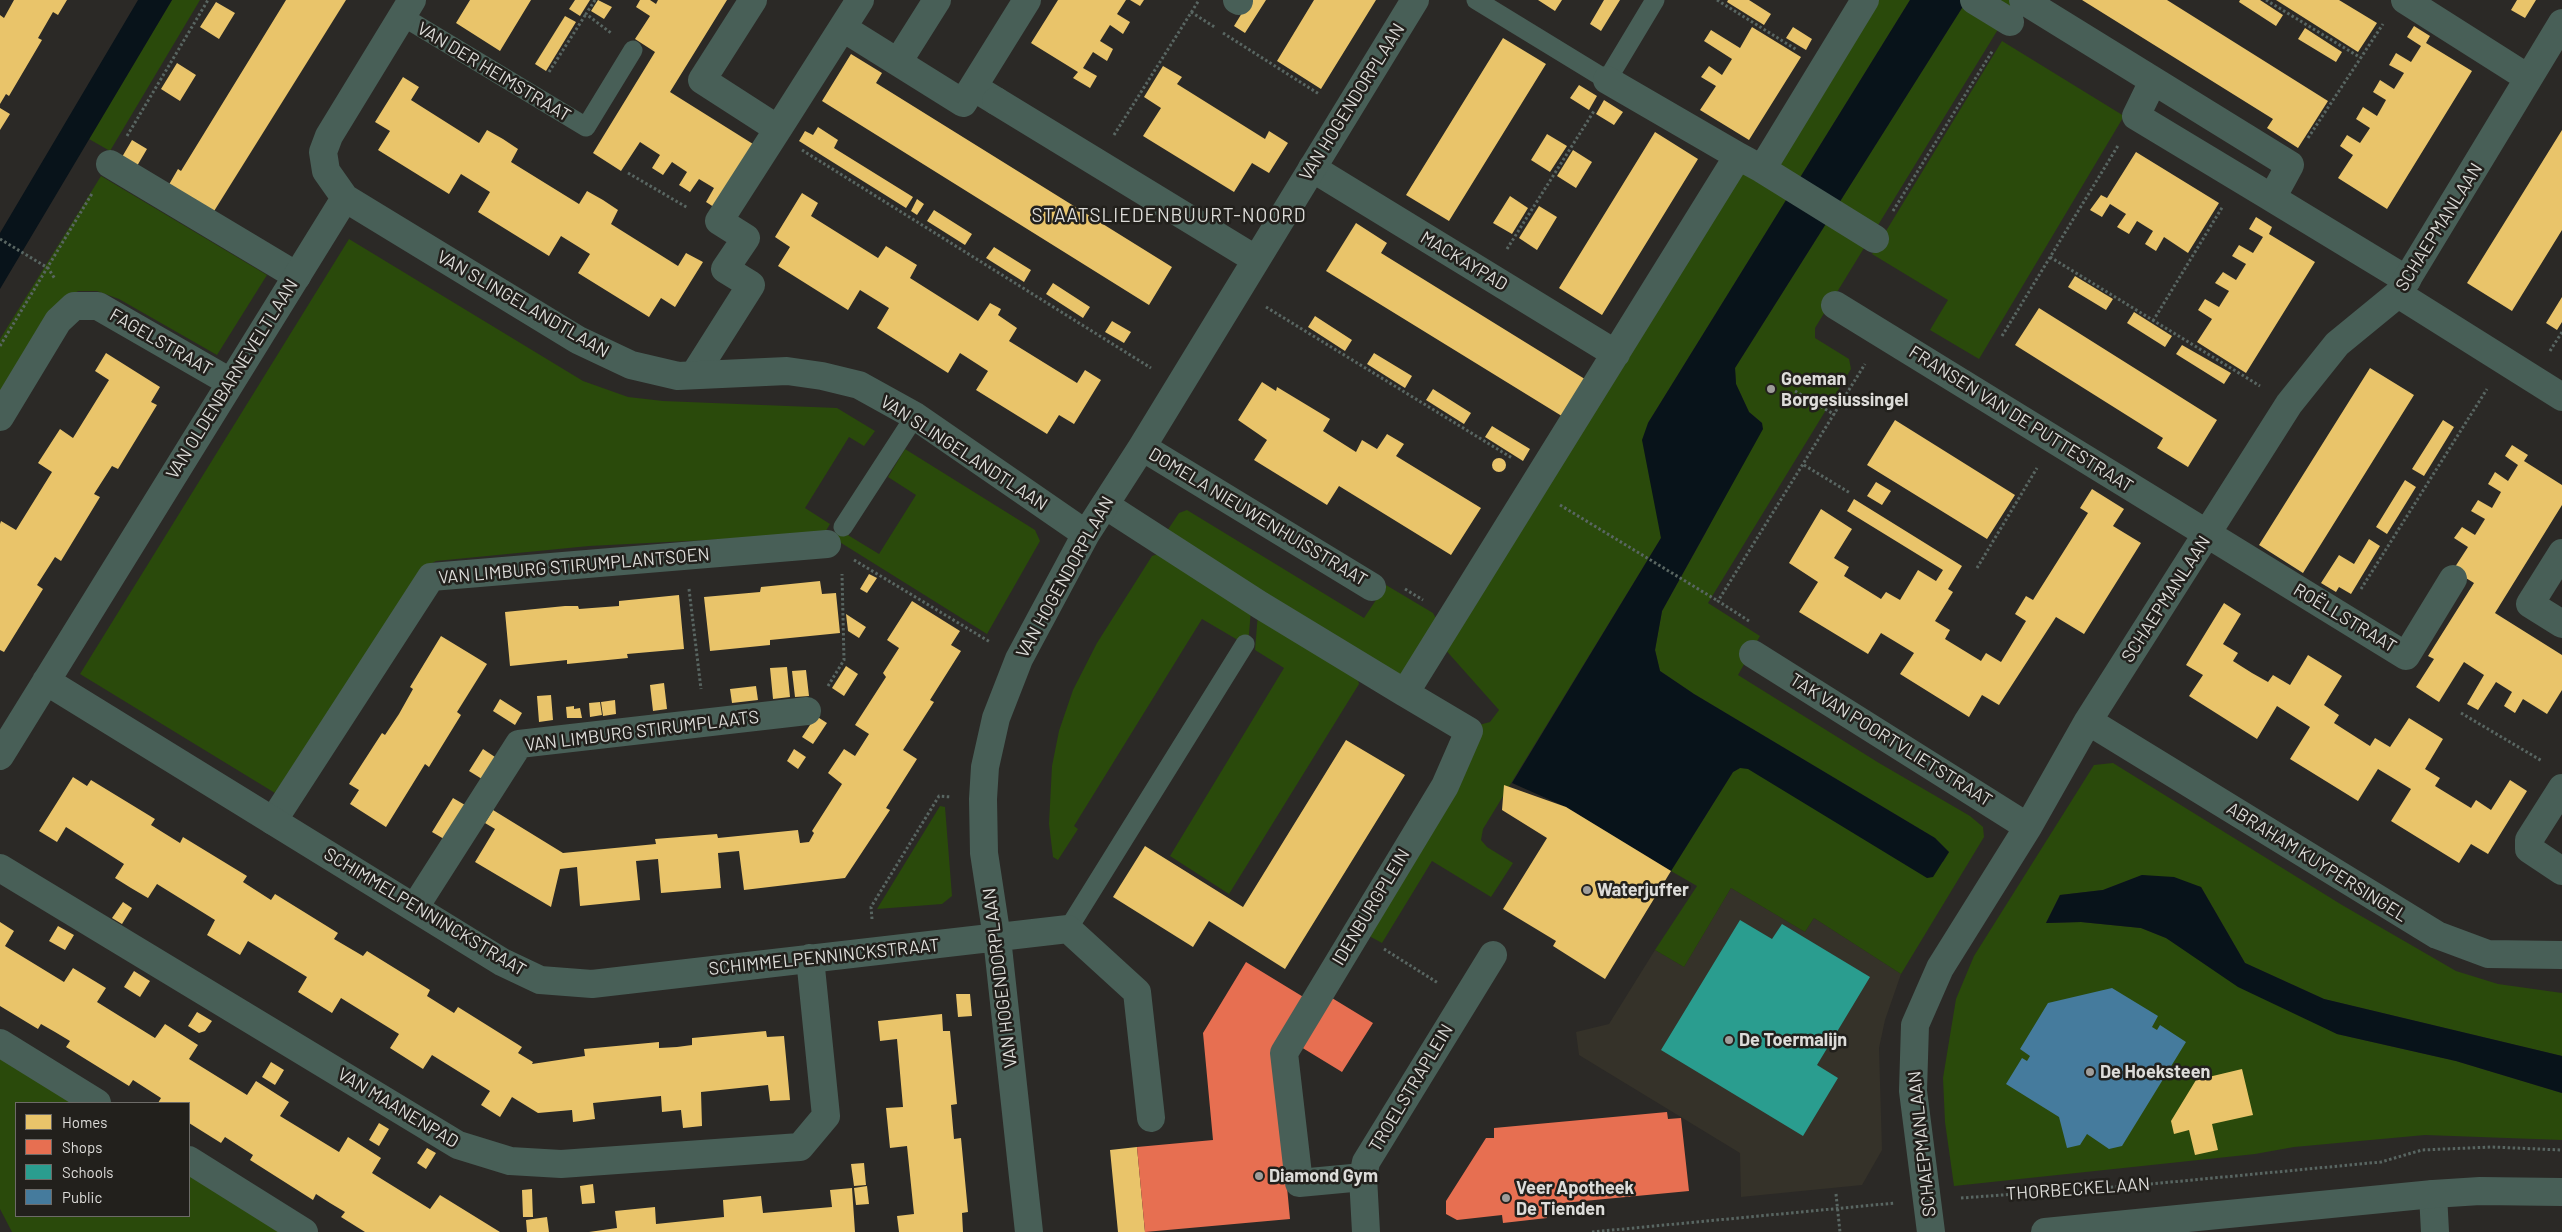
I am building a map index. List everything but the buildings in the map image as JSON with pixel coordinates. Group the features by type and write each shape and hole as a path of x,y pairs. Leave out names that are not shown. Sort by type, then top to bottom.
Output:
{"street":[{"path":"753,0 702,80 777,131"},
{"path":"694,375 752,285 725,268 746,238 719,221 860,0"},
{"path":"898,62 937,0"},
{"path":"843,28 963,103 1027,0"},
{"name":"VAN HOGENDORPLAAN","path":"1029,1232 997,938 984,853 983,799 985,767 996,718 1019,659 1086,534 1142,447 1255,259 1415,0"},
{"path":"1762,169 1865,0"},
{"path":"1974,0 2016,11 2153,81 2290,166 2272,198"},
{"path":"345,198 326,172 322,152 329,136 407,8"},
{"path":"2396,8 2528,78"},
{"name":"SCHAEPMANLAAN","path":"1931,1232 1913,1091 1916,1026 1940,968 2028,826 2088,721 2289,404 2337,344 2403,287 2562,23"},
{"path":"2153,81 2136,116 2272,198 2403,287 2504,361 2562,397"},
{"path":"1610,82 1762,169 1875,239"},
{"path":"973,87 1255,259"},
{"path":"1105,505 1260,605 1405,693 1738,156"},
{"path":"110,164 297,276"},
{"name":"MACKAYPAD","path":"1312,168 1616,354"},
{"name":"VAN OLDENBARNEVELTLAAN","path":"0,756 345,198"},
{"name":"VAN SLINGELANDTLAAN","path":"345,198 578,340 631,365 678,376 787,372 822,376 859,386 915,416 1086,534"},
{"name":"FRANSEN VAN DE PUTTESTRAAT","path":"1835,305 2207,534"},
{"name":"FAGELSTRAAT","path":"0,417 58,321 74,306 98,306 230,382"},
{"name":"DOMELA NIEUWENHUISSTRAAT","path":"1142,447 1372,587"},
{"name":"ROËLLSTRAAT","path":"2207,534 2406,656 2453,579"},
{"name":"VAN LIMBURG STIRUMPLANTSOEN","path":"273,821 431,577 686,556 837,541"},
{"path":"2562,552 2530,604 2562,624"},
{"name":"TAK VAN POORTVLIETSTRAAT","path":"1753,654 2028,826"},
{"name":"SCHIMMELPENNINCKSTRAAT","path":"46,681 502,962 540,980 592,984 997,938"},
{"name":"IDENBURGPLEIN","path":"1362,1177 1299,1183 1284,1053 1445,786 1469,731 1405,693"},
{"name":"VAN LIMBURG STIRUMPLAATS","path":"415,907 520,744 807,711"},
{"name":"ABRAHAM KUYPERSINGEL","path":"2088,721 2437,935 2488,954 2562,955"},
{"path":"2562,788 2529,840 2529,849 2562,871"},
{"name":"VAN MAANENPAD","path":"0,868 458,1145 510,1161 561,1164 800,1147 826,1116 810,958"},
{"path":"997,938 1068,929 1137,992 1150,1118"},
{"name":"TROELSTRAPLEIN","path":"1366,1232 1362,1177 1366,1162 1493,955"},
{"path":"0,1043 95,1102"},
{"path":"190,1161 304,1232"},
{"path":"2045,1232 2155,1227 2434,1194 2480,1191 2562,1192"},
{"path":"2434,1194 2435,1232"}],"lane":[{"path":"1476,0 1610,82 1655,0"},
{"name":"VAN DER HEIMSTRAAT","path":"407,8 534,96 586,127 633,50"},
{"path":"837,541 915,416"},
{"path":"1068,929 1245,644"}],"path":[{"path":"0,346 208,0"},
{"path":"534,96 595,0"},
{"path":"1097,162 1199,0"},
{"path":"1717,0 1824,67"},
{"path":"2266,0 2361,58"},
{"path":"2290,166 2396,8"},
{"path":"1191,12 1346,112"},
{"path":"586,14 633,50"},
{"path":"1489,276 1610,82"},
{"path":"2002,336 2136,116"},
{"path":"777,131 1179,386"},
{"path":"628,173 714,223 719,221"},
{"path":"2153,321 2240,179"},
{"path":"0,239 42,264"},
{"path":"2050,257 2289,404"},
{"path":"1237,290 1536,482 1624,543 1718,602"},
{"path":"2343,617 2504,361"},
{"path":"1795,391 1835,415"},
{"path":"1977,568 2054,440"},
{"path":"1804,465 1850,493"},
{"path":"837,541 1019,659"},
{"path":"807,711 820,698 844,660 837,541"},
{"path":"686,556 704,723"},
{"name":"DOMELA NIEUWENHUISSTRAAT","path":"1372,587 1389,579 1452,617"},
{"path":"2461,713 2545,763"},
{"path":"875,952 871,907 939,796 983,799"},
{"path":"1356,932 1466,1000"},
{"name":"THORBECKELAAN","path":"1592,1232 1927,1200 2140,1185 2382,1162 2422,1150 2492,1147 2562,1150"},
{"path":"1836,1194 1840,1232"}],"shaded area":[{"path":"138,0 172,0 0,289 0,233"},
{"name":"Goeman Borgesiussingel","path":"1910,0 1967,0 1735,368 1736,384 1749,412 1762,423 1763,429 1662,611 1655,650 1660,671 1694,694 1935,838 1949,852 1933,877 1927,878 1748,769 1740,768 1733,772 1671,871 1566,807 1512,783 1661,538 1642,440 1648,423"},
{"path":"2142,875 2174,877 2201,887 2245,963 2324,999 2562,1056 2562,1093 2456,1061 2337,1034 2238,987 2166,938 2141,928 2081,922 2046,923 2060,895 2103,890"},
{"name":"De Toermalijn","path":"1731,888 1805,932 1814,918 1901,974 1885,1020 1879,1048 1882,1150 1862,1185 1741,1197 1740,1153 1579,1055 1576,1032 1609,1024 1655,950 1684,967"}],"green space":[{"path":"172,0 200,0 110,151 89,139"},
{"path":"1872,0 1910,0 1648,423 1661,538 1483,829 1481,840 1487,847 1513,863 1491,897 1432,861 1382,943 1371,937 1367,930 1479,725 1490,722 1499,710 1443,647 1732,173 1776,166"},
{"path":"1967,0 2016,0 1815,328 1815,338 1849,359 1851,369 1708,603 1760,636 1738,675 1879,763 1970,816 1983,827 1984,837 1901,974 1814,918 1805,932 1731,888 1684,967 1655,950 1697,886 1671,871 1733,772 1740,768 1748,768 1943,862 1949,852 1935,838 1694,694 1660,671 1655,650 1662,611 1705,534 1762,423 1749,412 1736,384 1735,368"},
{"path":"2002,41 2124,116 1979,359 1930,330 1948,300 1872,254"},
{"path":"101,176 267,275 217,355 119,299 97,291 78,291 51,310 0,392 0,339"},
{"path":"349,239 583,381 628,397 663,401 837,408 875,431 864,446 849,437 805,508 830,524 824,534 589,546 436,561 423,568 275,793 80,674"},
{"path":"905,449 1035,530 1040,541 987,634 838,541 835,536 838,529 879,554 916,495 888,477"},
{"path":"1187,510 1364,618 1386,585 1433,613 1438,622 1406,674 1395,677 1167,531 1179,513"},
{"path":"1161,553 1251,609 1248,646 1202,619 1074,826 1078,829 1058,860 1053,857 1049,824 1052,766 1059,731 1073,690 1097,643 1152,556"},
{"path":"1258,613 1357,676 1359,684 1229,894 1170,856 1284,668 1255,650"},
{"path":"2113,763 2342,905 2456,971 2498,984 2562,993 2562,1056 2324,999 2245,963 2201,887 2142,875 2103,890 2060,895 2046,923 2081,922 2141,928 2166,938 2337,1034 2456,1061 2562,1093 2562,1140 2425,1135 2294,1147 2255,1154 1954,1186 1945,1122 1943,1078 1956,999 1974,956 2094,765"},
{"path":"940,806 945,807 952,896 942,904 877,909"},
{"path":"0,1054 78,1102 15,1102 15,1217 190,1217 190,1172 287,1232 12,1232 0,1209"}],"place":[{"name":"Goeman Borgesiussingel","path":"1771,389"},
{"name":"Waterjuffer","path":"1587,890"},
{"name":"De Toermalijn","path":"1729,1040"},
{"name":"De Hoeksteen","path":"2090,1072"},
{"name":"Diamond Gym","path":"1259,1176"},
{"name":"Veer Apotheek De Tienden","path":"1506,1198"}],"district":[{"name":"STAATSLIEDENBUURT-NOORD","path":"1169,216"}]}
